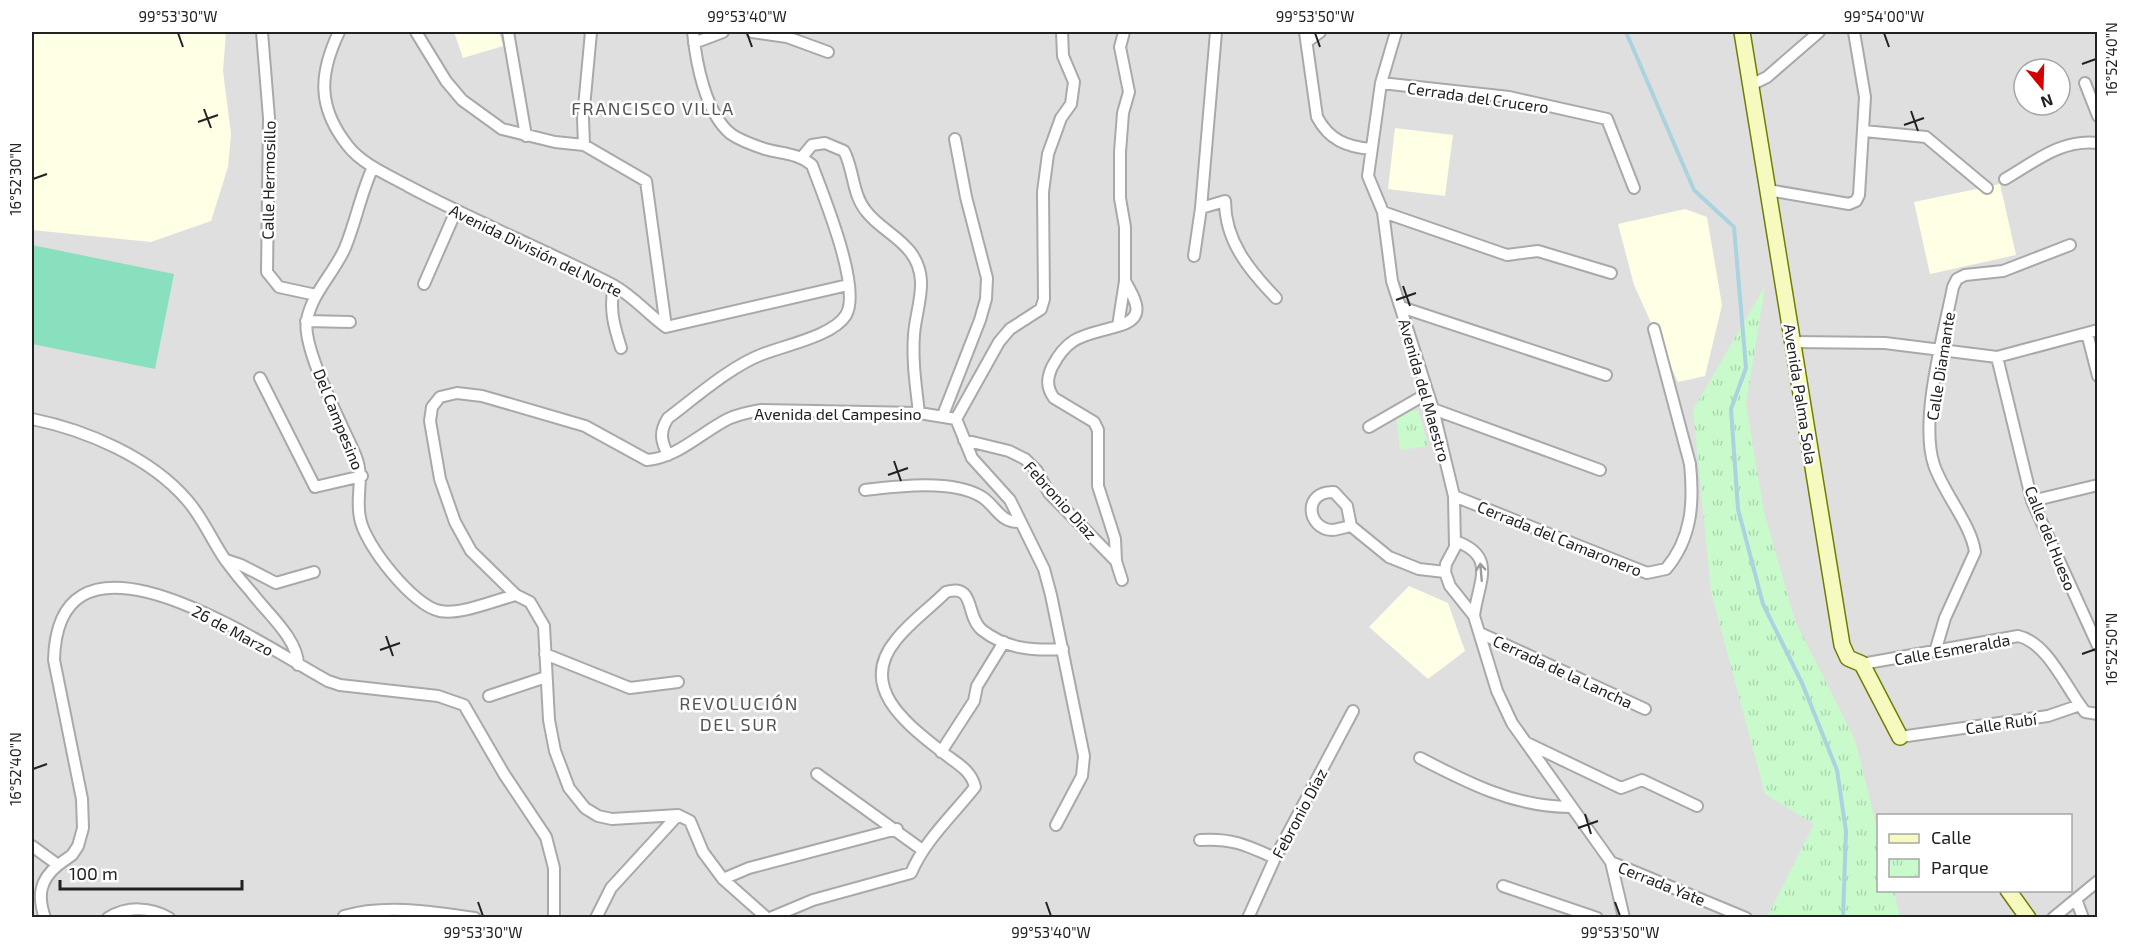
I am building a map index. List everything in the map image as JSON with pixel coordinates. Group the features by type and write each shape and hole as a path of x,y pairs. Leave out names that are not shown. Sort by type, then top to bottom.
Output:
{"street":[{"name":"Calle Hermosillo","path":"262,32 269,117 267,272 279,287 316,295"},
{"name":"Avenida División del Norte","path":"339,32 325,72 326,106 349,148 373,167 456,211 614,286 666,327"},
{"path":"416,32 446,81 462,100 502,129 526,136 584,145 646,181 666,327 848,285"},
{"path":"508,32 526,136"},
{"path":"584,145 583,118 591,32"},
{"path":"668,455 661,438 662,427 668,418 760,355 827,331 846,315 849,305 845,262 812,165 802,157 763,148 743,141 729,132 701,84 693,32"},
{"path":"694,43 723,32"},
{"path":"752,32 787,37 828,52"},
{"path":"1056,825 1082,776 1084,756 1063,649 1044,569 1010,500 972,458 956,419 999,342 1010,329 1041,309 1046,291 1042,248 1043,192 1048,154 1061,118 1071,104 1074,82 1063,56 1062,32"},
{"path":"1122,580 1116,561 1115,539 1098,486 1098,430 1094,422 1054,398 1050,393 1047,376 1061,349 1070,342 1129,323 1135,317 1137,303 1125,281 1125,227 1120,198 1123,113 1129,92 1120,47 1124,32"},
{"path":"1194,256 1201,207 1216,32"},
{"path":"1320,32 1307,36 1315,107 1324,130 1351,147 1371,149"},
{"name":"Avenida del Maestro","path":"1396,32 1381,83 1368,176 1383,212 1387,252 1401,307 1433,409 1454,496 1455,540 1445,572"},
{"name":"Avenida Palma Sola","path":"1742,32 1842,645 1848,658 1862,664 1900,737"},
{"path":"1751,85 1767,78 1819,32"},
{"path":"1768,190 1849,204 1856,201 1859,195 1864,131 1864,80 1854,32"},
{"name":"Cerrada del Crucero","path":"1381,83 1509,98 1607,119 1634,188"},
{"path":"2085,83 2097,116"},
{"path":"1864,131 1926,137 1987,188"},
{"path":"943,415 980,320 986,299 987,278 966,196 955,139"},
{"path":"2005,179 2065,144 2080,141 2097,143"},
{"path":"802,157 812,145 825,143 844,151 858,198 866,212 902,241 917,267 921,280 914,336 914,369 919,413"},
{"path":"350,322 306,321 316,295 344,250 358,214 362,192 373,167"},
{"path":"1201,207 1225,201 1225,222 1237,248 1259,280 1276,298"},
{"path":"424,284 456,211"},
{"path":"1383,212 1507,255 1538,251 1611,273"},
{"name":"Calle Diamante","path":"1935,652 1945,618 1975,552 1973,543 1946,493 1931,452 1930,428 1940,350 1953,287 1957,279 1965,274 2003,271 2070,245"},
{"path":"614,286 610,302 621,348"},
{"path":"1401,307 1606,375"},
{"name":"Del Campesino","path":"306,321 310,344 323,382 360,466 362,476 359,514 368,543 381,561 428,607 440,612 454,611 516,595"},
{"name":"Cerrada del Camaronero","path":"1454,496 1647,573 1657,573 1666,569 1685,541 1691,515 1692,486 1690,465 1654,329"},
{"path":"1792,342 1885,343 1997,357 2092,331 2097,376"},
{"name":"Calle del Hueso","path":"1997,357 2031,501 2092,623 2097,646"},
{"path":"260,378 315,487 362,476"},
{"name":"Avenida del Campesino","path":"678,815 612,819 597,816 576,799 569,788 555,751 549,720 544,626 530,602 516,595 471,551 445,501 430,421 432,406 440,398 458,393 482,396 585,426 647,460 668,455 740,414 761,410 919,413 943,415 956,419"},
{"path":"1370,427 1428,393"},
{"path":"1433,409 1600,470"},
{"path":"32,419 62,425 90,436 140,462 171,483 200,517 226,560 288,639 298,657 298,665"},
{"name":"Febronio Diaz","path":"964,441 1009,451 1025,459 1037,471 1049,493 1116,561"},
{"path":"865,490 933,485 983,498 1004,519 1020,522"},
{"path":"2031,501 2097,485"},
{"path":"1351,526 1389,557 1405,565 1445,572 1450,586 1474,616 1497,691 1525,742 1611,862 1624,918"},
{"path":"1455,540 1470,546 1480,560 1484,571 1474,616"},
{"path":"226,560 276,583 314,572"},
{"name":"26 de Marzo","path":"45,918 40,896 41,886 46,875 72,855 78,846 83,828 82,799 54,660 55,637 63,616 80,597 105,587 149,590 172,598 340,686 438,696 454,699 464,705 504,774 546,837 554,868 554,918"},
{"path":"596,918 611,888 678,815 690,821 703,852 723,879 769,918 813,900 911,873 921,849 975,787 968,771 941,752 888,703 883,675 885,659 895,641 946,592 956,589 962,591 967,597 975,621 982,630 1020,649 1035,651 1063,649"},
{"name":"Cerrada de la Lancha","path":"1480,633 1645,709"},
{"name":"Calle Esmeralda","path":"1862,664 2018,636 2030,639 2039,647 2080,705"},
{"path":"941,752 974,701 977,686 1004,642"},
{"path":"545,654 630,688 678,682"},
{"path":"489,696 546,677"},
{"path":"2080,705 2085,712 2097,714"},
{"name":"Calle Rubí","path":"1900,737 2048,716 2080,705"},
{"name":"Febronio Díaz","path":"1248,918 1275,858 1353,711"},
{"path":"1525,742 1621,788 1642,780 1698,806"},
{"path":"1420,758 1470,784 1519,802 1543,807 1570,807"},
{"path":"817,774 897,829 921,849"},
{"path":"723,879 750,868 897,829"},
{"path":"1200,840 1225,839 1241,843 1275,858"},
{"path":"32,846 58,865"},
{"name":"Cerrada Yate","path":"1611,862 1746,918"},
{"path":"2053,918 2097,881"},
{"path":"1503,886 1597,918"},
{"path":"2009,892 2028,918"},
{"path":"2076,899 2083,918"},
{"path":"108,918 122,910 138,909 154,911 169,918"},
{"path":"343,917 362,910 393,909 475,918"}],"shaded area":[{"path":"32,32 2097,32 2097,917 32,917"},
{"path":"32,32 226,32 223,71 231,134 228,167 211,221 151,242 32,230"},
{"path":"454,32 499,32 503,46 463,58"},
{"path":"1395,128 1453,135 1445,196 1388,189"},
{"path":"2000,184 2016,255 1930,274 1914,202"},
{"path":"1685,209 1707,217 1722,305 1705,376 1678,382 1634,285 1618,224"},
{"path":"1409,586 1448,603 1465,651 1428,679 1369,627"}],"green space":[{"path":"32,245 174,274 155,369 32,344"},
{"path":"1765,286 1746,404 1764,512 1795,621 1855,740 1877,828 1877,892 1894,892 1900,917 1767,917 1814,824 1765,794 1711,592 1693,410"},
{"path":"1418,410 1428,446 1400,450 1396,415"}],"waterway":[{"path":"1626,32 1694,190 1734,227 1746,368 1731,409 1738,509 1763,604 1802,683 1837,770 1846,831 1843,918"}],"district":[{"name":"FRANCISCO VILLA","path":"653,108"},
{"name":"REVOLUCIÓN DEL SUR","path":"739,713"}]}
